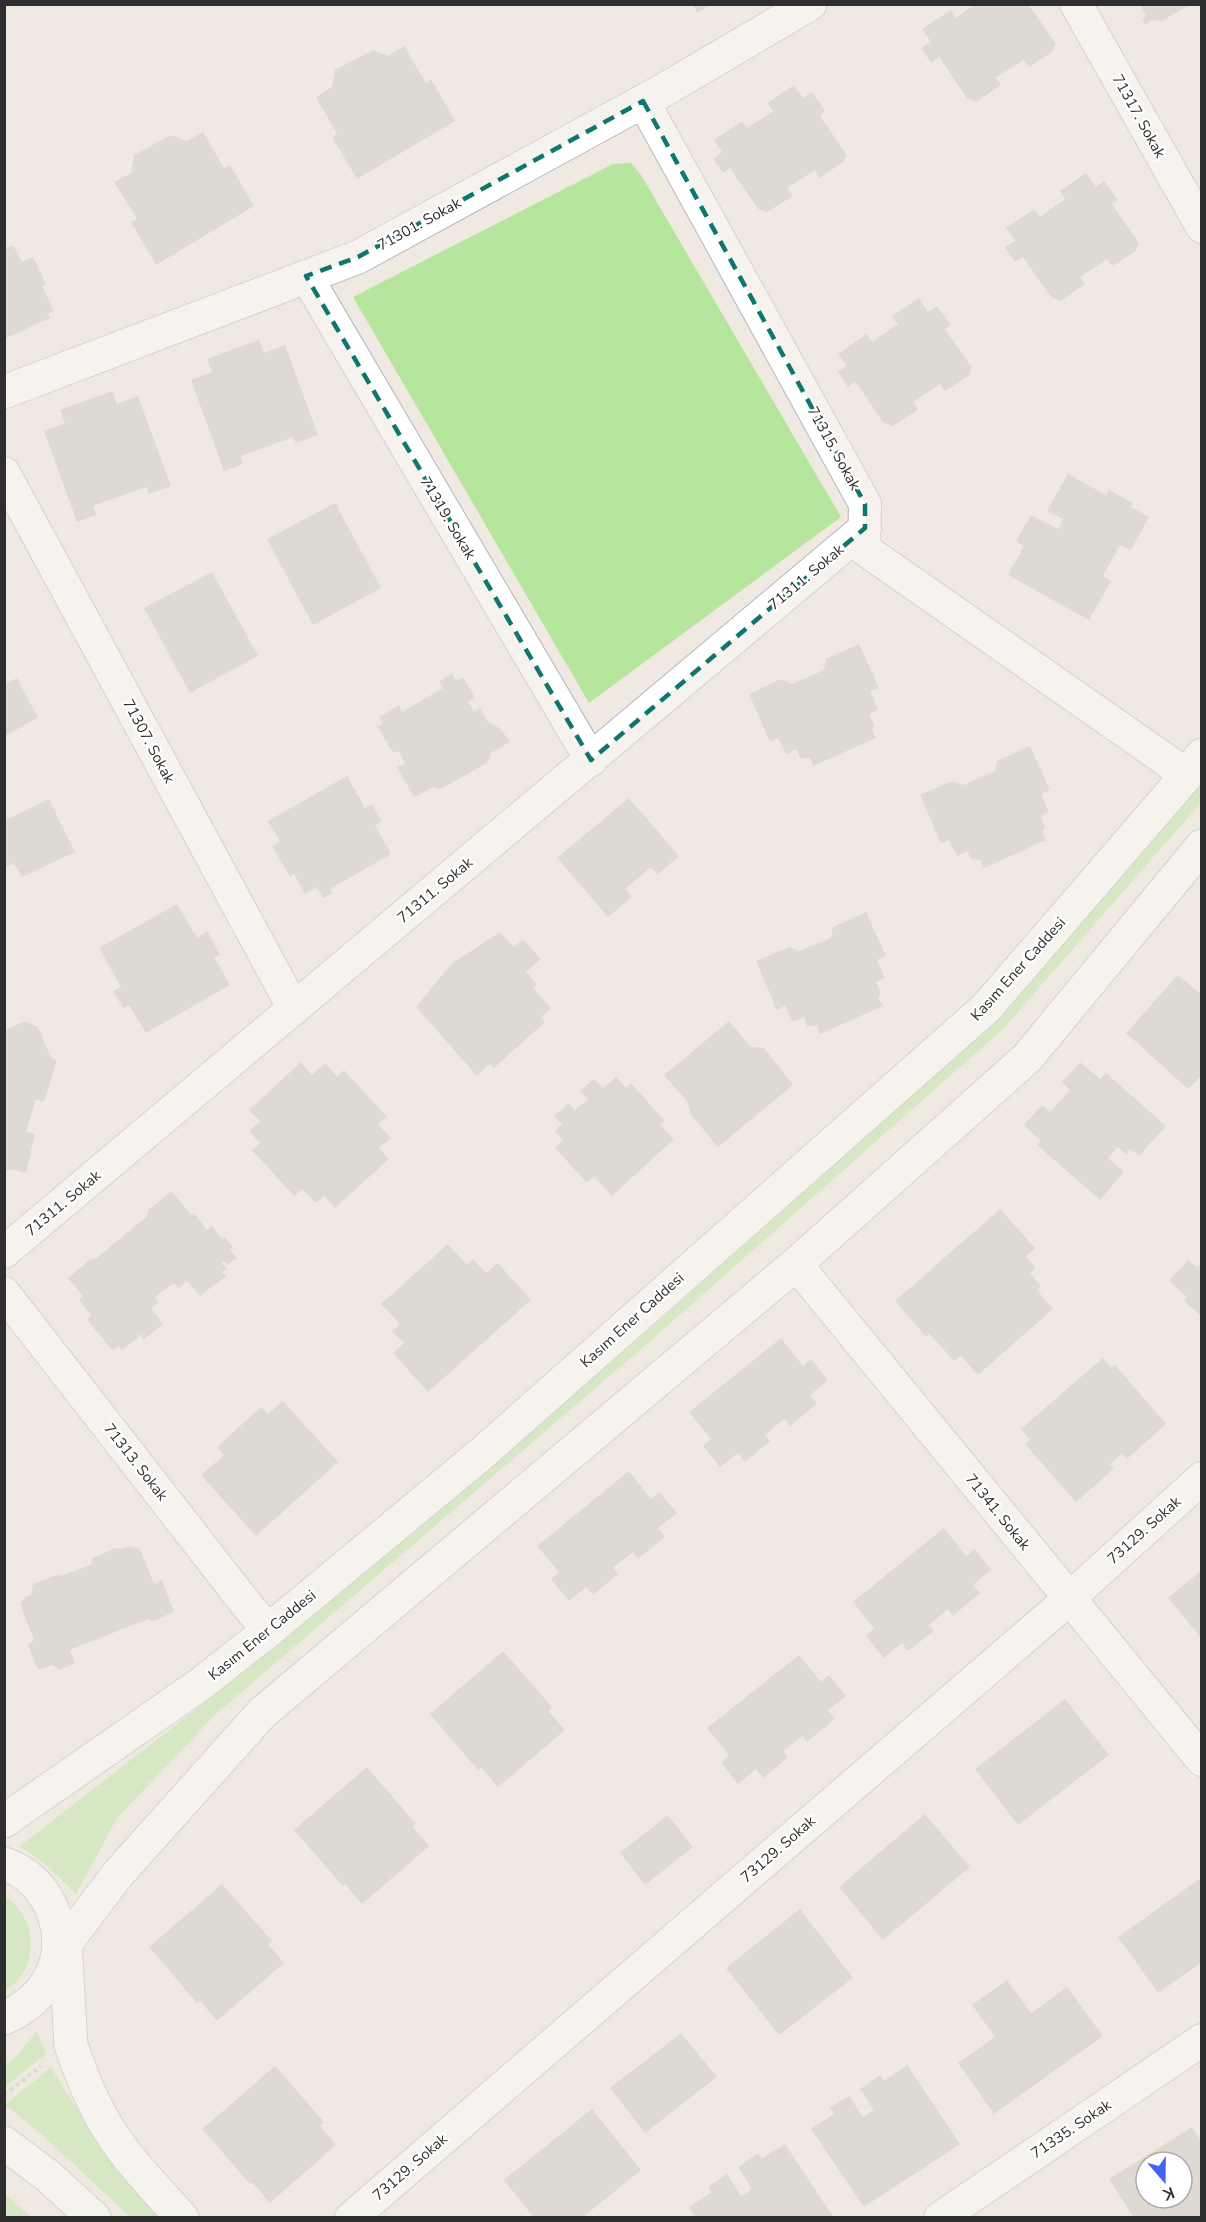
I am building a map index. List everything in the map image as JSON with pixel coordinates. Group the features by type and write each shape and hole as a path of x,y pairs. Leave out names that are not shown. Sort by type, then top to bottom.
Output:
{"main road":[{"name":"71301. Sokak","path":"4,392 358,257 643,101 810,4"},
{"name":"Kasım Ener Caddesi","path":"4,1821 202,1683 269,1630 480,1455 986,1008 1194,765"},
{"path":"4,2018 30,2003 48,1982 61,1944 118,1874 262,1713 796,1264 1027,1058 1202,846"},
{"path":"4,1864 15,1867 36,1883 51,1905 61,1944 71,2045 99,2111 111,2133 182,2217"},
{"path":"4,2143 48,2176 94,2217"}],"street":[{"name":"71317. Sokak","path":"1076,4 1202,227"},
{"name":"71315. Sokak","path":"643,101 866,504 864,549 1166,760 1194,765"},
{"name":"71319. Sokak","path":"306,276 591,760"},
{"name":"71307. Sokak","path":"4,473 294,1010"},
{"name":"71311. Sokak","path":"4,1252 865,528"},
{"name":"71341. Sokak","path":"796,1264 1202,1760"},
{"name":"71313. Sokak","path":"4,1293 250,1609 269,1630"},
{"name":"73129. Sokak","path":"351,2217 1068,1599 1202,1478"},
{"name":"71335. Sokak","path":"940,2217 1202,2040"}],"path":[{"path":"4,2095 49,2060"}],"highlighted area":[{"path":"643,101 865,504 865,528 591,760 306,276 358,257"}],"green space":[{"path":"631,163 641,175 841,517 589,703 353,297 613,164"},
{"path":"1201,781 1201,801 1197,807 1003,1029 656,1336 215,1715 117,1818 76,1894 47,1866 20,1846 281,1643 650,1329 995,1022 1188,800"},
{"path":"5,1897 24,1917 31,1944 25,1970 5,1991"},
{"path":"37,2031 46,2054 5,2087 5,2066"},
{"path":"51,2067 102,2144 159,2217 130,2217 38,2131 5,2105"},
{"path":"4,2194 7,2196 31,2217 5,2217"}],"building":[{"path":"693,4 712,4 697,13"},
{"path":"975,4 1028,4 1056,44 1052,52 1029,67 1024,60 996,77 1001,85 976,102 967,98 939,57 931,63 921,48 931,42 922,29 951,10 956,18"},
{"path":"1140,4 1191,4 1162,21 1152,20 1145,24 1142,18 1146,16"},
{"path":"404,46 426,83 431,79 455,121 357,179 332,137 337,134 316,97 332,87 335,70 373,50 388,56"},
{"path":"794,85 803,98 812,92 825,111 820,116 847,155 843,162 820,178 815,170 787,188 793,196 767,212 758,209 730,168 723,173 713,159 722,152 714,140 742,121 747,128 773,111 767,103"},
{"path":"203,132 224,168 230,165 254,206 156,265 131,222 137,219 114,182 131,173 134,155 171,135 187,141"},
{"path":"1086,173 1096,187 1104,181 1118,200 1112,204 1139,243 1136,251 1112,266 1107,259 1080,277 1085,284 1060,301 1051,297 1023,257 1015,262 1005,247 1015,241 1006,228 1034,209 1040,217 1065,199 1060,191"},
{"path":"13,245 22,262 33,257 46,284 42,286 54,311 48,313 50,318 4,339 4,249"},
{"path":"919,298 928,312 937,306 951,325 945,329 972,368 968,376 945,391 940,384 913,402 918,410 892,426 883,422 855,381 848,387 838,372 847,366 838,354 867,334 872,342 898,324 892,316"},
{"path":"259,340 264,353 285,345 318,435 296,443 293,437 241,456 243,464 224,471 191,380 212,372 207,359"},
{"path":"112,391 117,404 138,396 171,486 149,494 146,487 93,506 96,515 77,522 44,431 65,423 60,410"},
{"path":"1068,474 1106,495 1109,490 1133,503 1131,507 1149,517 1131,550 1120,545 1103,576 1111,581 1089,620 1008,575 1024,546 1016,541 1031,515 1058,529 1063,519 1047,511"},
{"path":"335,503 381,588 313,625 267,539"},
{"path":"212,572 258,656 190,693 144,608"},
{"path":"859,644 879,688 870,692 878,710 869,714 876,738 813,766 810,758 800,758 797,749 786,754 778,738 770,742 749,694 781,679 792,684 824,670 826,659"},
{"path":"452,674 456,681 463,677 475,698 468,702 474,711 480,708 488,722 501,729 510,742 491,753 487,763 441,789 434,787 414,797 397,767 405,764 400,753 392,751 377,726 383,724 379,717 399,705 402,712 443,688 439,681"},
{"path":"17,678 38,718 4,736 4,685"},
{"path":"1030,746 1050,790 1041,794 1049,812 1040,816 1045,827 1042,831 1046,840 984,868 980,860 971,859 967,851 957,856 949,840 941,843 920,795 952,781 963,785 995,771 997,761"},
{"path":"347,776 365,808 372,804 382,822 375,825 391,854 330,889 333,893 323,898 317,887 305,894 294,874 290,877 272,846 280,841 268,821"},
{"path":"629,798 679,856 658,874 651,867 625,889 632,897 608,917 557,858"},
{"path":"49,799 75,852 22,877 14,863 4,868 4,821"},
{"path":"177,904 197,938 207,931 220,955 214,957 230,985 146,1033 129,1005 123,1008 113,991 121,987 99,948"},
{"path":"866,912 886,956 877,960 885,978 876,982 881,993 878,998 883,1006 820,1034 817,1026 807,1026 804,1017 793,1022 785,1006 777,1010 756,961 789,947 799,951 831,938 833,927"},
{"path":"500,932 514,947 523,939 541,959 526,972 537,985 533,988 551,1008 541,1017 545,1022 494,1068 490,1064 477,1076 416,1007 451,964"},
{"path":"1178,975 1202,995 1202,1075 1188,1089 1126,1033"},
{"path":"25,1021 38,1027 51,1058 57,1060 44,1102 36,1099 26,1132 35,1134 26,1173 10,1169 4,1172 4,1031"},
{"path":"729,1021 751,1047 764,1048 793,1085 718,1147 691,1115 687,1101 664,1075"},
{"path":"301,1062 312,1075 325,1063 337,1077 344,1070 387,1117 378,1124 391,1138 379,1148 389,1159 335,1208 324,1196 316,1203 302,1189 294,1196 252,1150 260,1143 249,1131 260,1121 249,1110"},
{"path":"1080,1062 1100,1079 1106,1073 1166,1126 1139,1156 1130,1149 1126,1154 1118,1147 1108,1158 1124,1172 1100,1200 1037,1145 1041,1141 1024,1125 1042,1105 1050,1112 1070,1090 1062,1082"},
{"path":"616,1077 626,1088 631,1083 665,1121 660,1125 674,1139 612,1196 594,1177 587,1183 555,1148 563,1140 555,1131 562,1124 554,1116 569,1103 575,1110 588,1099 580,1091 594,1079 603,1088"},
{"path":"172,1191 191,1215 194,1213 207,1230 212,1226 222,1239 225,1237 233,1247 230,1250 237,1258 227,1265 224,1261 222,1263 227,1269 222,1272 226,1276 200,1296 187,1281 179,1288 174,1283 155,1297 159,1302 151,1308 163,1324 143,1340 142,1334 122,1350 119,1346 113,1351 87,1320 91,1315 79,1300 83,1296 68,1278 91,1259 97,1258 147,1216 148,1210"},
{"path":"1000,1209 1035,1248 1026,1256 1036,1268 1030,1273 1041,1286 1037,1290 1053,1309 978,1375 961,1356 954,1361 929,1333 926,1337 895,1301"},
{"path":"448,1244 467,1265 473,1259 486,1273 498,1263 531,1300 428,1392 393,1353 404,1343 392,1331 400,1324 381,1304"},
{"path":"1188,1260 1197,1267 1202,1262 1202,1317 1184,1301 1187,1297 1169,1281"},
{"path":"781,1338 803,1366 811,1359 828,1380 810,1395 817,1404 790,1426 784,1419 765,1435 770,1441 745,1462 738,1453 720,1467 703,1446 711,1439 689,1412"},
{"path":"1103,1358 1112,1368 1115,1365 1166,1424 1127,1459 1122,1454 1110,1464 1114,1469 1076,1502 1025,1444 1030,1440 1021,1429"},
{"path":"283,1401 338,1462 256,1536 201,1475 224,1455 217,1447 261,1407 268,1414"},
{"path":"629,1471 651,1499 659,1492 677,1513 658,1528 665,1537 638,1559 633,1552 613,1568 618,1574 593,1595 586,1587 569,1601 551,1579 559,1572 537,1546"},
{"path":"944,1528 966,1556 975,1549 991,1570 973,1585 980,1593 953,1616 948,1609 929,1625 934,1631 908,1651 902,1643 884,1658 866,1636 874,1629 853,1602"},
{"path":"130,1546 140,1549 154,1584 162,1580 174,1612 153,1621 148,1619 70,1650 75,1663 59,1670 52,1665 38,1670 28,1645 34,1640 20,1604 25,1597 31,1595 33,1584 91,1565 93,1558 116,1548 123,1549"},
{"path":"1202,1570 1202,1639 1168,1598"},
{"path":"503,1651 552,1707 548,1711 565,1730 498,1787 481,1767 478,1770 430,1714"},
{"path":"799,1655 821,1682 829,1675 846,1696 828,1710 835,1719 807,1742 803,1736 783,1751 788,1757 763,1778 756,1769 738,1784 721,1762 729,1755 707,1728"},
{"path":"1065,1699 1109,1755 1018,1825 975,1769"},
{"path":"367,1767 416,1824 413,1827 429,1846 362,1904 345,1884 343,1886 294,1830"},
{"path":"925,1814 970,1867 883,1940 839,1887"},
{"path":"668,1815 693,1847 645,1885 620,1853"},
{"path":"1202,1877 1202,1962 1158,1993 1118,1937"},
{"path":"222,1884 272,1941 268,1944 284,1963 217,2021 200,2001 197,2003 149,1947"},
{"path":"800,1909 853,1978 779,2035 726,1968"},
{"path":"1007,1980 1031,2013 1067,1987 1103,2036 994,2114 958,2063 995,2037 972,2005"},
{"path":"681,2033 717,2077 645,2133 610,2088"},
{"path":"907,2065 960,2144 864,2207 811,2129 834,2114 830,2108 849,2096 863,2117 874,2110 860,2089 880,2075 884,2081"},
{"path":"275,2066 324,2122 320,2126 336,2145 270,2203 252,2182 250,2184 202,2129"},
{"path":"592,2109 641,2170 582,2218 534,2218 504,2180"},
{"path":"1192,2127 1202,2142 1202,2215 1198,2218 1134,2218 1109,2179 1134,2163 1134,2210 1194,2210 1194,2150 1155,2150"},
{"path":"785,2144 834,2218 696,2218 689,2207 712,2192 708,2187 727,2174 741,2196 752,2189 738,2167 758,2153 762,2159"}]}
